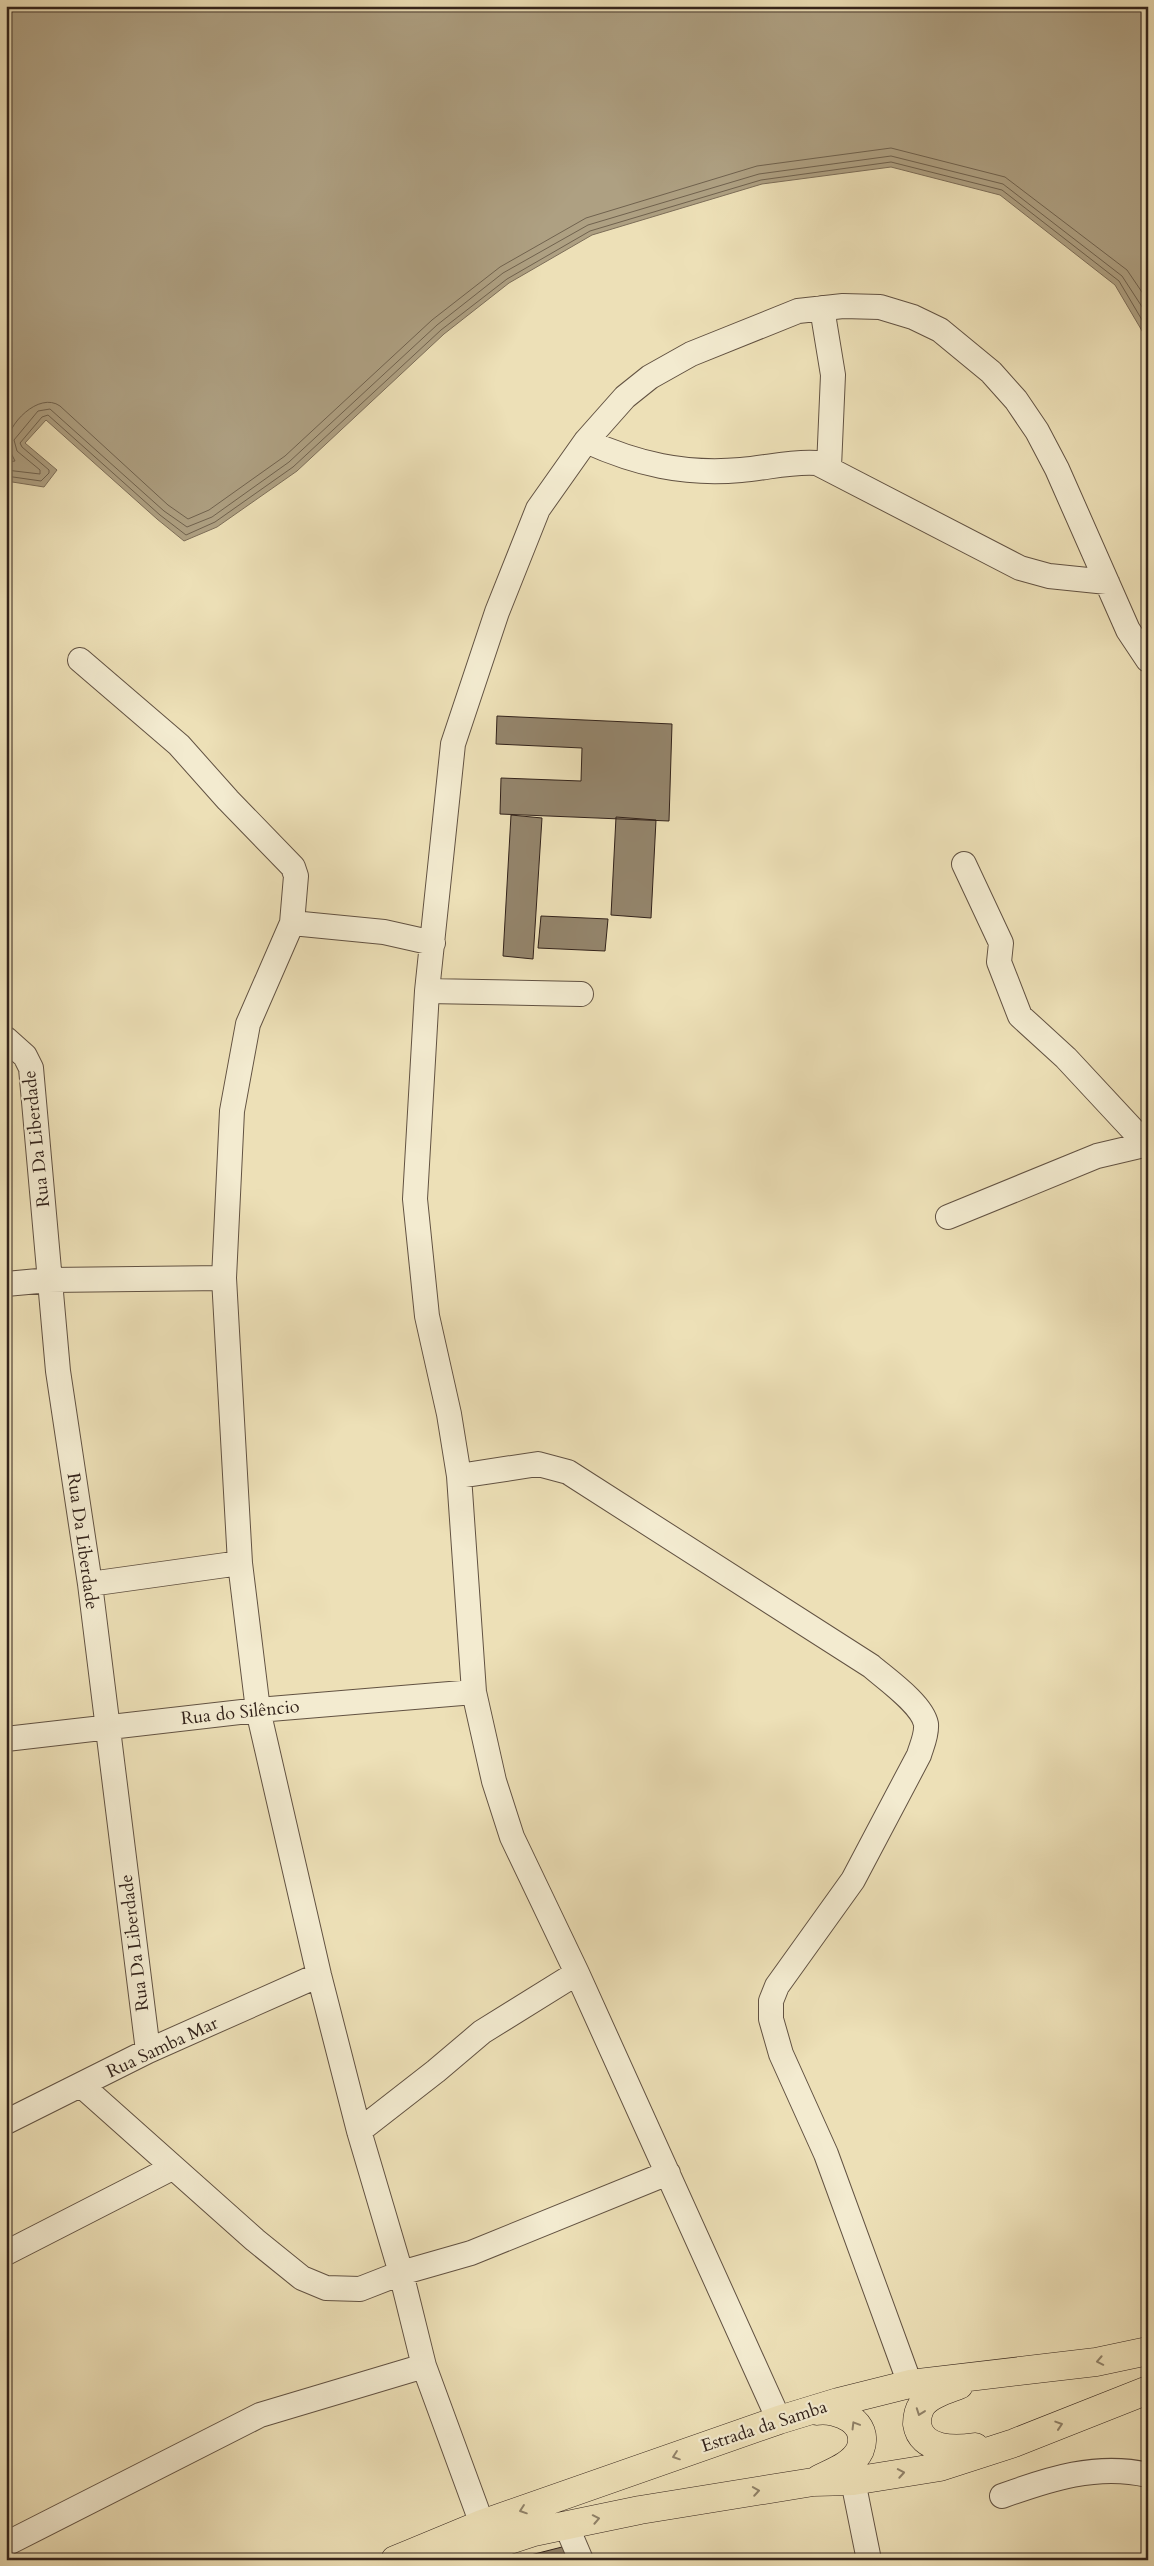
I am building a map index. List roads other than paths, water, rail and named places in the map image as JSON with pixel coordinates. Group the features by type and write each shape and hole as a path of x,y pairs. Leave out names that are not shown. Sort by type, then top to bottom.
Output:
{"main road":[{"name":"Estrada da Samba","path":"395,2560 482,2524 789,2416 910,2384 1096,2362 1148,2351"},
{"path":"991,2374 930,2398 922,2406 917,2417 918,2427 923,2437 932,2444 944,2448 959,2449 1014,2443"},
{"path":"448,2560 534,2532 640,2510 813,2482 853,2480 940,2467 1014,2443 1148,2390"},
{"path":"789,2416 828,2409 843,2413 852,2419 861,2438 860,2450 851,2461 813,2482"}],"street":[{"path":"789,2416 668,2173 577,1973 512,1837 494,1781 474,1692 458,1476 449,1414 427,1316 415,1199 427,991 452,744 497,612 538,509 586,441 625,397 650,377 691,354 798,311 822,308 843,306 880,307 913,317 940,330 991,372 1016,400 1037,431 1057,469 1128,630 1148,660"},
{"path":"822,308 833,375 829,468"},
{"path":"586,441 622,457 645,464 694,470 741,470 801,462 817,463 1020,568 1049,576 1107,582"},
{"path":"80,660 179,745 228,800 293,867 296,876 292,924 248,1024 242,1048 232,1111 224,1278 240,1563 258,1710 319,1975 360,2131 401,2273 424,2366 482,2524"},
{"path":"948,1218 1097,1156 1147,1144 1066,1058 1020,1016 999,962 1001,943 964,864"},
{"path":"292,924 384,932 433,943"},
{"path":"427,991 581,994"},
{"name":"Rua Da Liberdade","path":"6,1039 25,1056 31,1068 48,1280 58,1371 90,1584 148,2051"},
{"path":"6,1284 48,1280 224,1278"},
{"path":"458,1476 538,1464 568,1472 871,1666 915,1705 926,1722 926,1736 919,1755 853,1880 777,1986 771,2001 771,2019 781,2054 826,2154 910,2384"},
{"path":"90,1584 240,1563"},
{"name":"Rua do Silêncio","path":"6,1739 258,1710 474,1692"},
{"path":"360,2131 436,2072 482,2032 577,1973"},
{"name":"Rua Samba Mar","path":"6,2122 148,2051 319,1975"},
{"path":"81,2085 172,2168 302,2278 326,2288 342,2290 360,2289 401,2273 471,2253 668,2173"},
{"path":"6,2253 172,2168"},
{"path":"10,2548 260,2415 424,2366"},
{"path":"1002,2496 1056,2477 1121,2471 1148,2475"},
{"path":"853,2480 869,2560"},
{"path":"566,2525 581,2560"}],"water":[{"path":"6,6 1148,6 1148,341 1115,285 1000,195 891,167 762,184 592,235 509,283 444,334 297,471 217,527 184,541 46,420 25,443 57,470 44,487 6,481"}]}
